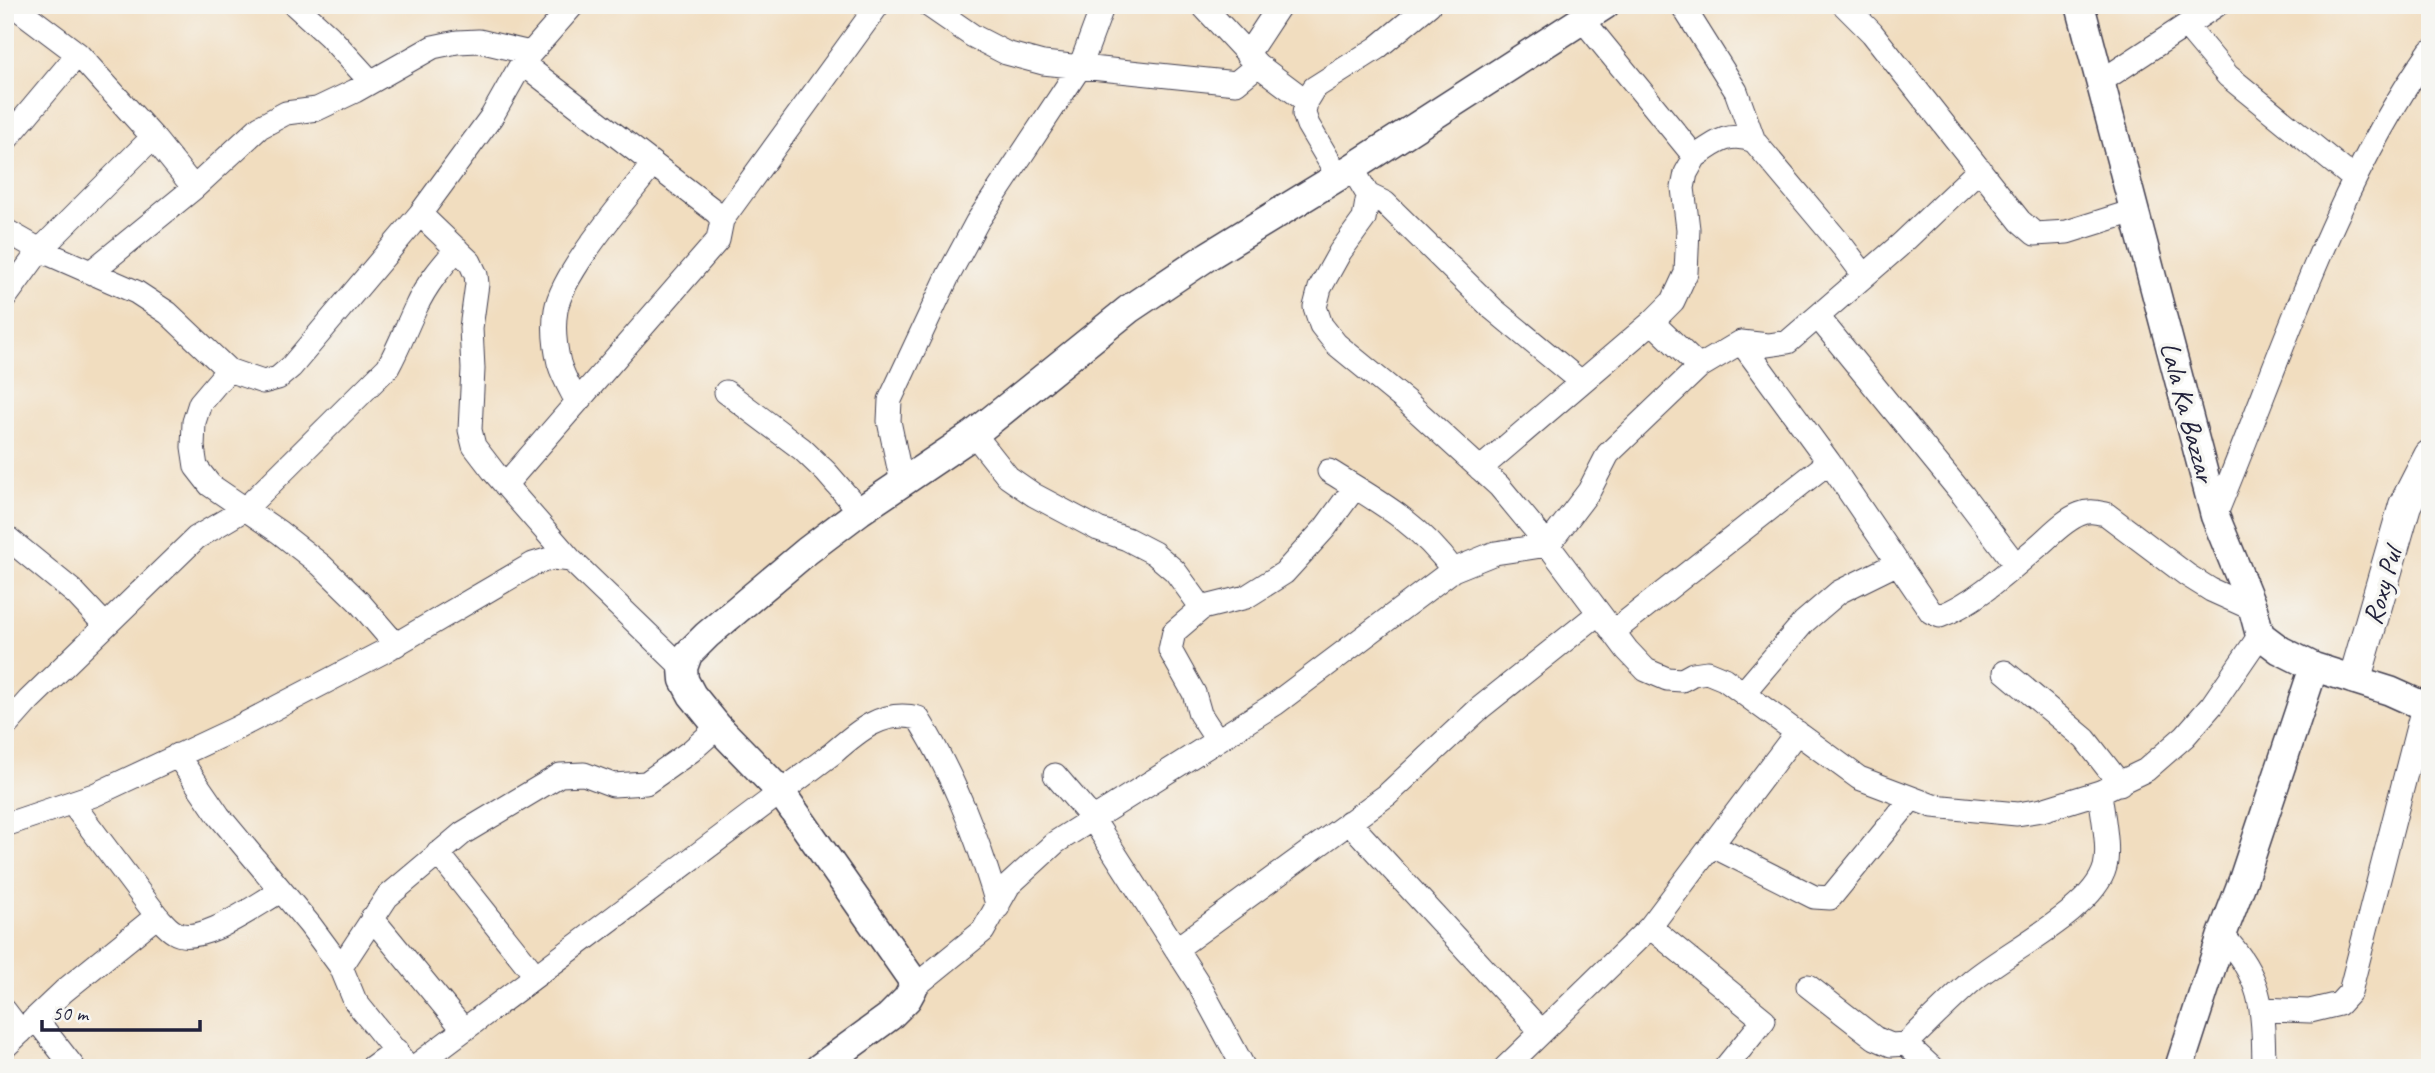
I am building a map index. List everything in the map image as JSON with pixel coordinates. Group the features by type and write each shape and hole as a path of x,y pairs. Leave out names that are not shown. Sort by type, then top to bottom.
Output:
{"main road":[{"name":"Roxy Pul","path":"2355,678 2405,505 2430,456"}],"street":[{"path":"13,5 36,12 78,54 153,137 194,188"},
{"path":"295,5 329,36 371,82"},
{"path":"5,230 40,250 136,292 168,313 228,370 263,382 278,378 291,367 420,214 492,116 526,58 573,5"},
{"path":"505,485 718,240 722,220 878,5"},
{"path":"928,5 973,36 1006,53 1043,63 1223,83 1236,83 1252,60 1280,5"},
{"path":"902,483 889,421 890,400 948,276 977,222 1080,67 1103,5"},
{"path":"1202,5 1252,60 1306,102"},
{"path":"1429,5 1377,48 1314,88 1306,102 1304,114 1308,125 1345,172 1368,195 1385,203 1493,309 1581,382"},
{"path":"1682,5 1736,91 1754,141 1864,275"},
{"path":"1844,5 1872,33 2020,221 2035,234 2067,232 2134,211"},
{"name":"Lala Ka Bazzar","path":"2080,5 2215,516 2257,622"},
{"path":"2100,82 2217,5"},
{"path":"913,988 911,978 780,791 718,727 692,695 684,680 683,668 688,654 807,551 860,511 974,434 1129,309 1208,256 1594,13 1695,157"},
{"path":"2186,26 2228,76 2353,178"},
{"path":"91,272 194,188 260,127 286,113 317,109 433,47 457,42 479,41 526,58 653,164 717,213 722,220"},
{"path":"5,141 78,54"},
{"path":"2215,516 2353,178 2394,105 2426,64"},
{"path":"1480,469 1652,322 1673,300 1686,273 1689,239 1683,188 1686,173 1695,157 1726,138 1740,136 1754,141"},
{"path":"5,298 40,250 153,137"},
{"path":"578,402 559,365 554,333 556,309 564,286 586,253 653,164"},
{"path":"819,1068 889,1017 907,999 913,988 983,931 1009,884 1056,842 1275,704 1453,570 1495,553 1548,545 1589,491 1608,454 1699,367 1741,342 1768,345 1788,342 1909,237 1980,169"},
{"path":"1368,195 1364,219 1340,252 1320,288 1315,307 1321,325 1336,344 1407,402 1499,486 1646,670 1667,679 1682,680 1693,674 1707,672 1724,679 1859,778 1933,806 1985,813 2017,814 2042,810 2110,788 2146,770 2185,736 2212,705 2257,622"},
{"path":"420,214 471,262 477,284 471,328 474,369 470,430 474,446 571,560 683,668"},
{"path":"5,727 29,700 196,538 245,509 388,367 402,344 427,287 457,249"},
{"path":"1818,317 2017,565"},
{"path":"1652,322 1699,367"},
{"path":"1741,342 1829,462 1931,612 1940,615 1961,606 2017,565 2062,526 2078,515 2092,511 2106,514 2187,575 2257,622 2280,650 2314,667 2355,678 2427,704 2350,992 2339,1004 2310,1011 2263,1009"},
{"path":"228,370 200,403 194,422 193,447 196,467 209,485 321,565 359,602 396,645"},
{"path":"726,391 802,449 860,511"},
{"path":"974,434 1008,477 1034,495 1098,529 1127,539 1154,553 1175,571 1202,608"},
{"path":"1613,632 1829,462"},
{"path":"1329,471 1412,523 1453,570"},
{"path":"1217,740 1199,715 1194,693 1170,650 1174,632 1202,608 1246,597 1284,573 1325,528 1355,487"},
{"path":"5,536 75,593 105,625"},
{"path":"5,825 94,795 235,729 396,645 533,564 553,558 571,560"},
{"path":"1744,692 1804,622 1839,592 1898,563"},
{"path":"1176,949 1387,795 1480,708 1599,613"},
{"path":"2179,1068 2314,667"},
{"path":"1808,986 1875,1038 1891,1045 1906,1044 1973,981 2054,923 2082,901 2095,886 2105,867 2110,788 2085,739 2005,672"},
{"path":"371,1068 406,1062 464,1030 833,753 857,732 883,717 904,714 918,718 967,814 998,907"},
{"path":"341,967 387,897 463,833 560,775 584,774 613,785 646,783 691,751 718,727"},
{"path":"1505,1068 1650,927 1797,732"},
{"path":"177,755 219,816 310,925 341,967 355,1001 406,1062"},
{"path":"1055,775 1092,818 1198,983 1244,1068"},
{"path":"1713,846 1814,897 1830,898 1912,798"},
{"path":"72,803 157,916 174,932 187,937 206,933 281,891"},
{"path":"1349,822 1541,1031"},
{"path":"438,853 535,975"},
{"path":"21,1032 64,991 157,916"},
{"path":"372,918 464,1030"},
{"path":"1650,927 1764,1020 1725,1068"},
{"path":"2222,935 2239,953 2252,975 2263,1009 2264,1068"},
{"path":"5,1011 21,1032 74,1068"},
{"path":"1906,1044 1932,1068"}]}
